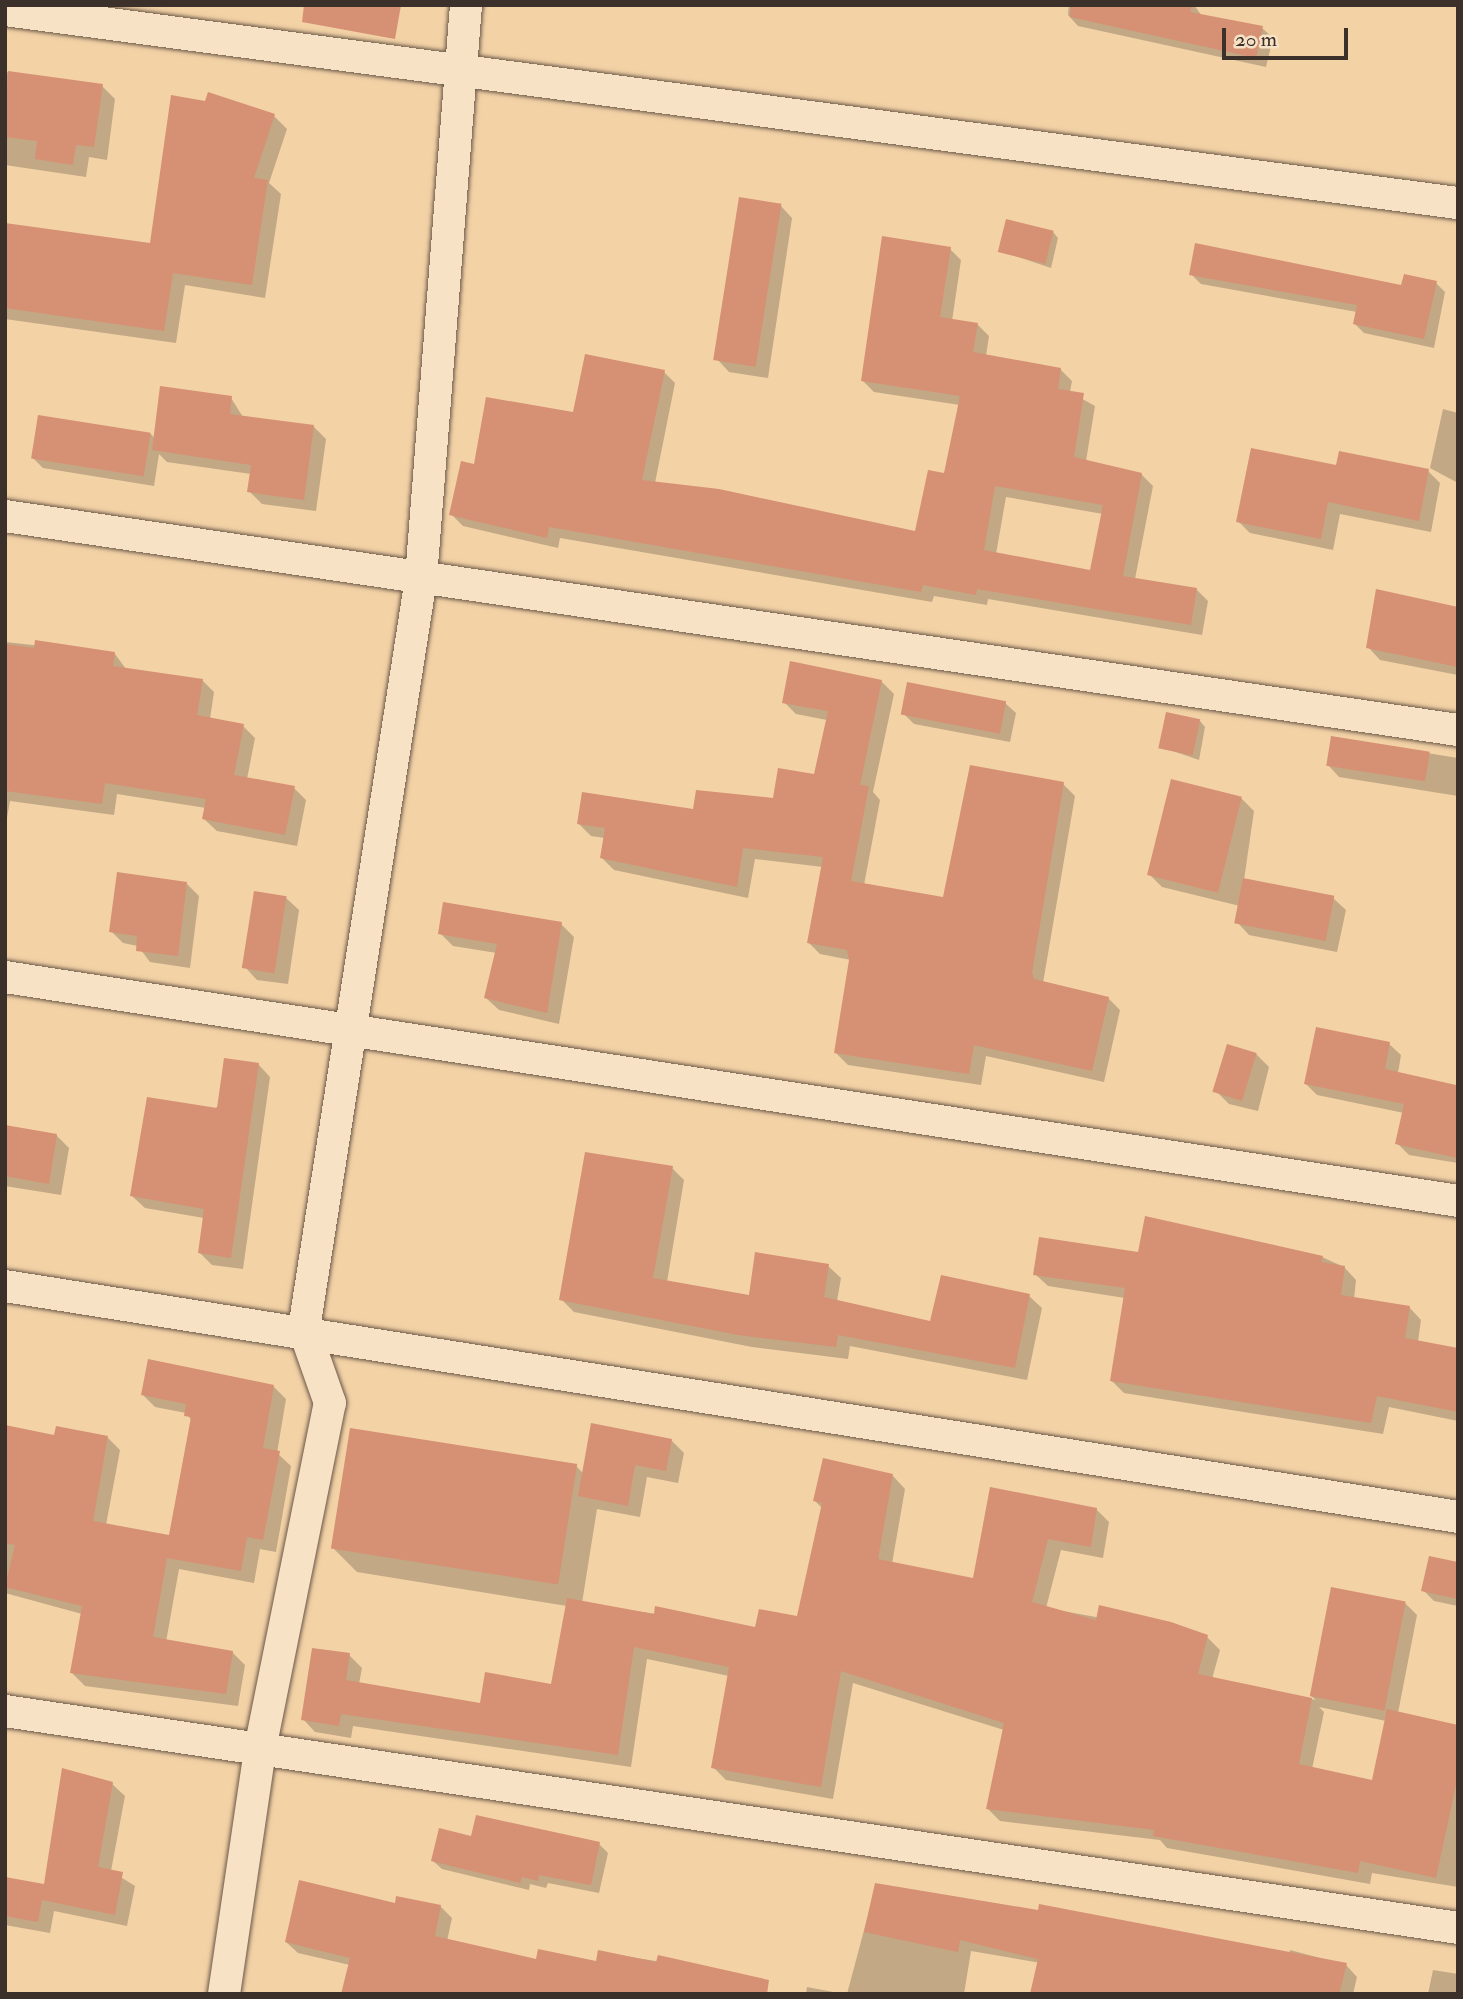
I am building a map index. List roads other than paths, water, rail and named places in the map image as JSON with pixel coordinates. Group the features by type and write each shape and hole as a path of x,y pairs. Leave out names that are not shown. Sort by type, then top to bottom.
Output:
{"street":[{"path":"224,1994 261,1744 330,1403 304,1329 421,578 456,71 466,5"},
{"path":"5,10 1458,203"},
{"path":"5,516 1458,730"},
{"path":"5,977 1458,1201"},
{"path":"5,1286 304,1329 1458,1517"},
{"path":"5,1711 261,1744 1458,1928"}]}
